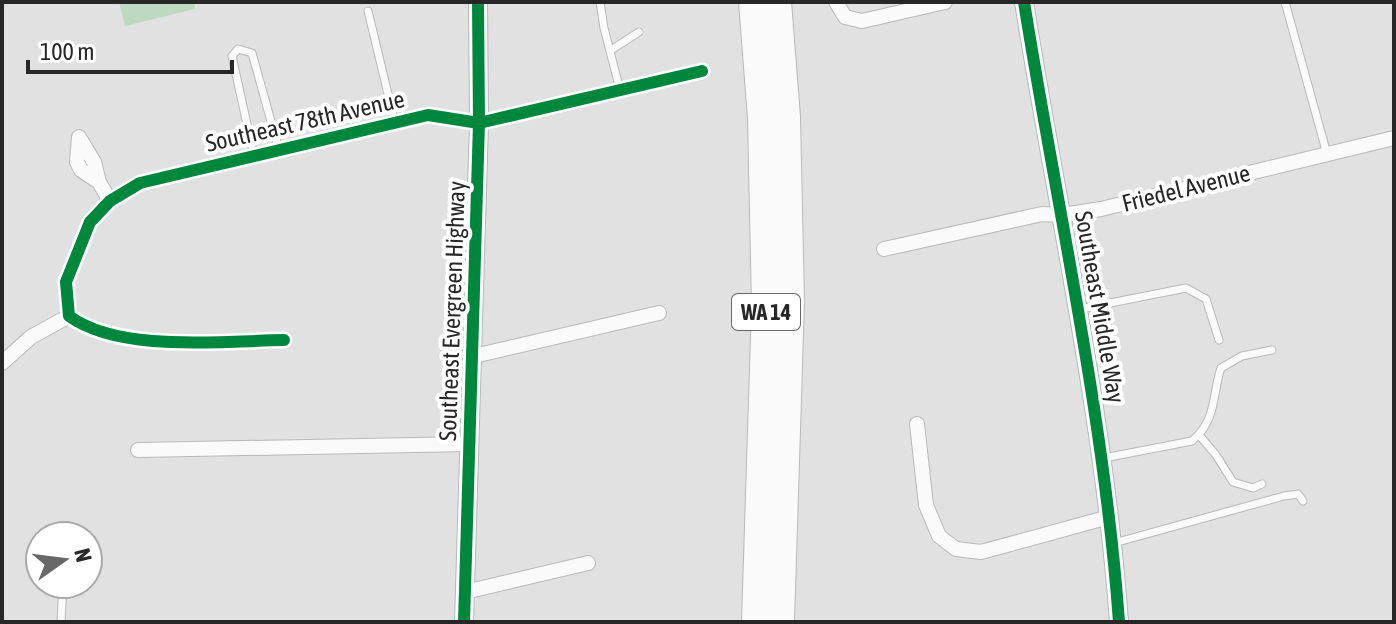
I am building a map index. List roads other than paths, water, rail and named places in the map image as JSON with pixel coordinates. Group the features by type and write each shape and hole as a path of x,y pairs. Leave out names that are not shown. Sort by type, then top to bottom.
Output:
{"highway":[{"name":"WA 14","path":"753,2 762,118 766,305 756,622"},
{"name":"WA 14","path":"777,2 789,207 787,435 780,622"},
{"path":"787,435 799,512 796,622"}],"street":[{"name":"Southeast Evergreen Highway","path":"464,622 474,356 478,2"},
{"path":"836,2 845,17 862,21 902,6 945,2"},
{"name":"Southeast Middle Way","path":"1024,2 1080,309 1102,458 1119,622"},
{"name":"Southeast 78th Avenue","path":"110,201 140,183 428,115 479,123 702,71"},
{"name":"Friedel Avenue","path":"884,249 1042,214 1063,215 1101,209 1394,138"},
{"path":"69,316 66,282 90,222 110,201 99,182"},
{"path":"474,356 659,313"},
{"path":"69,316 82,325 139,341 284,340"},
{"path":"2,363 31,337 69,316"},
{"path":"917,424 926,505 939,536 956,549 981,552 1109,517"},
{"path":"138,450 469,444"},
{"path":"465,592 588,563"}],"lane":[{"path":"600,2 620,90"},
{"path":"1285,2 1327,154"},
{"path":"368,11 395,123"},
{"path":"611,50 639,32"},
{"path":"254,156 232,56 238,49 252,53 279,150"},
{"path":"1080,309 1186,288 1206,299 1219,340"},
{"path":"1102,458 1192,441 1211,419 1221,368 1242,356 1272,350"},
{"path":"1199,435 1233,482 1253,488 1262,484"},
{"path":"1112,544 1284,496 1298,494 1303,501"},
{"path":"61,622 62,600"}]}
